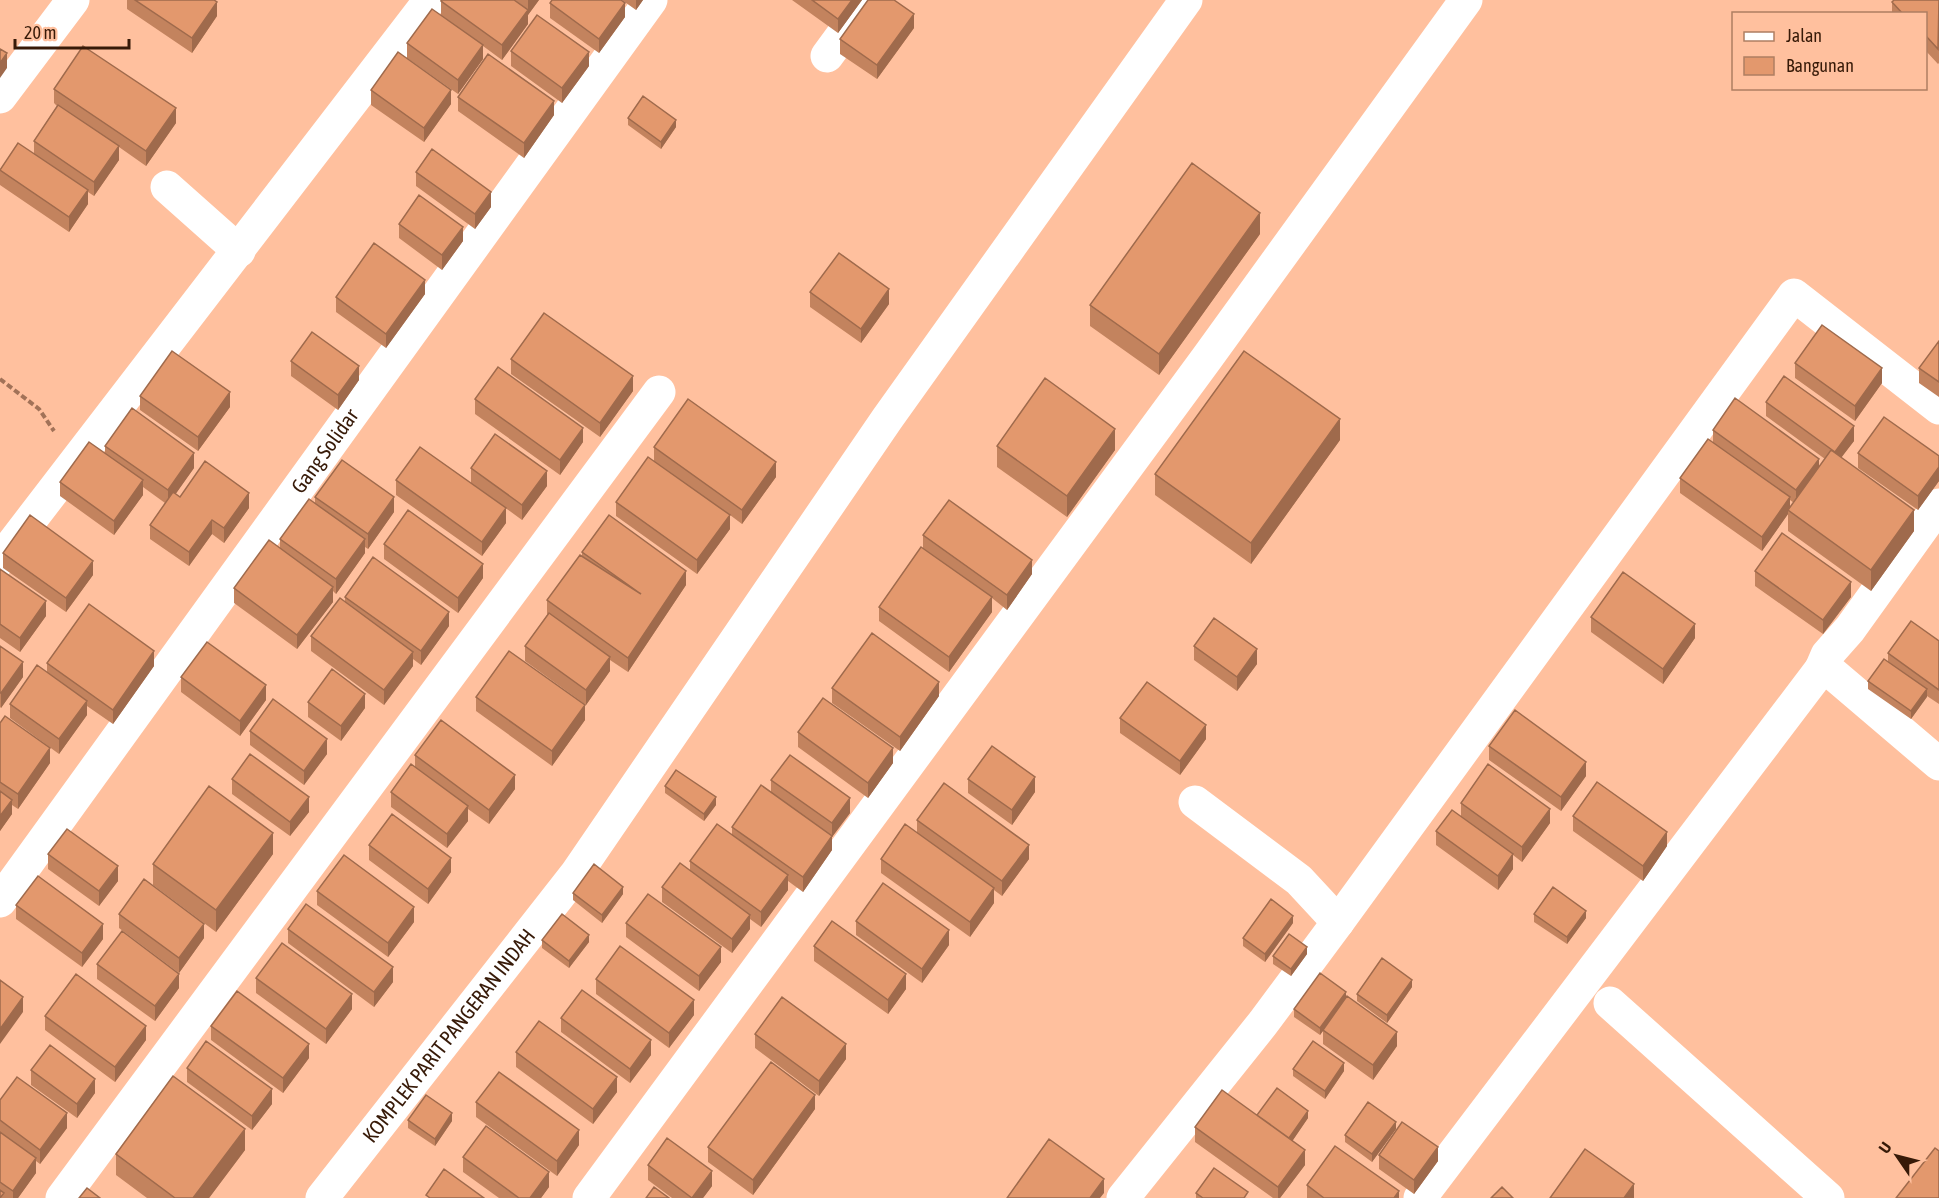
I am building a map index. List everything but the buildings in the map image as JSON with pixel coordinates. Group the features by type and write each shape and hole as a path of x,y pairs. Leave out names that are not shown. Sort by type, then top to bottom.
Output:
{"street":[{"path":"0,97 73,0"},
{"path":"0,560 430,0"},
{"name":"Gang Solidar","path":"0,901 651,0"},
{"path":"826,57 868,0"},
{"name":"KOMPLEK PARIT PANGERAN INDAH","path":"322,1198 576,874 887,419 1186,0"},
{"path":"589,1198 1185,387 1466,0"},
{"path":"167,187 239,251"},
{"path":"1123,1198 1263,1023 1794,295 1939,408"},
{"path":"62,1198 659,392"},
{"path":"1420,1198 1821,669 1827,655 1850,629 1939,506"},
{"path":"1821,669 1825,667 1939,764"},
{"path":"1195,801 1299,880 1338,922"},
{"path":"1610,1003 1828,1198"}],"path":[{"path":"0,379 39,409 76,460"}]}
